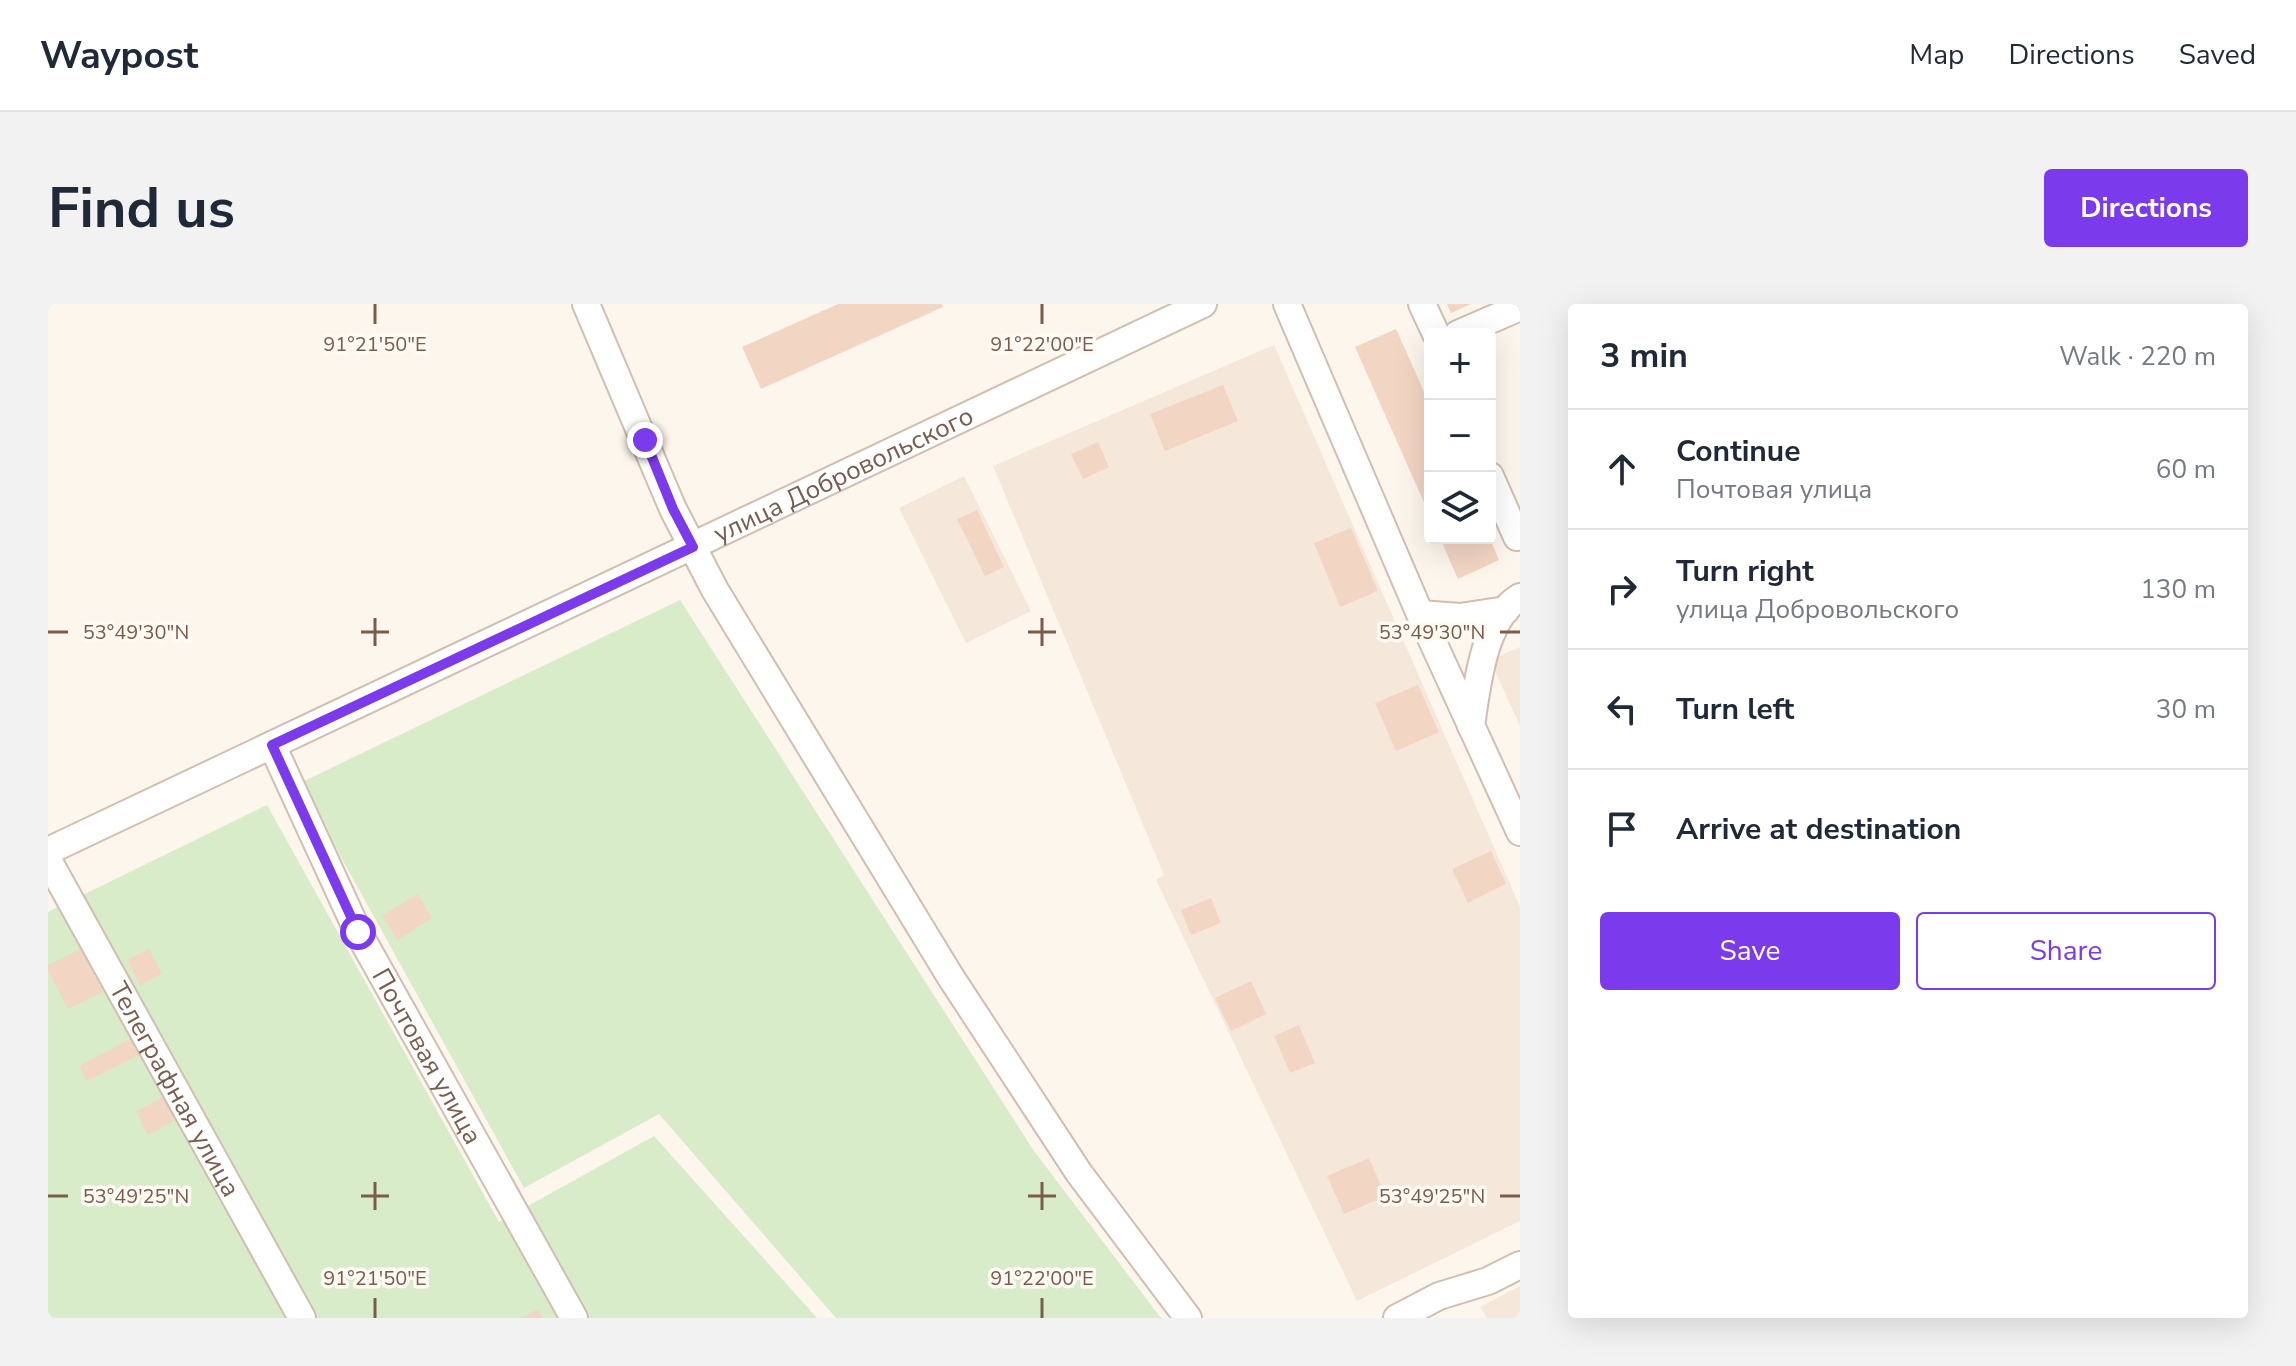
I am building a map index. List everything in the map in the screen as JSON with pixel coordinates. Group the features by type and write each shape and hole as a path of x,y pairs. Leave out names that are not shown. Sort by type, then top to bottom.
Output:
{"street":[{"path":"586,304 673,509 715,590 950,976 1079,1173 1188,1318"},
{"name":"улица Добровольского","path":"48,851 1203,304"},
{"path":"1287,304 1420,614 1520,832"},
{"path":"1422,304 1433,328"},
{"path":"1472,328 1520,307"},
{"path":"1496,489 1519,539"},
{"path":"1420,614 1460,617 1513,603"},
{"path":"1471,726 1483,651 1513,603"},
{"name":"Почтовая улица","path":"272,745 358,932 574,1318"},
{"name":"Телеграфная улица","path":"48,860 302,1318"},
{"path":"1397,1318 1439,1296 1488,1281 1520,1265"}],"shaded area":[{"path":"1274,345 1520,907 1520,1221 1357,1301 1156,880 1164,875 993,466"},
{"path":"964,476 1031,611 966,643 899,508"},
{"path":"1520,647 1520,726 1490,660"},
{"path":"1520,1286 1520,1318 1487,1318 1480,1307"}],"green space":[{"path":"680,600 1034,1151 1161,1318 836,1318 659,1114 524,1188 300,783"},
{"path":"267,805 499,1222 654,1136 817,1318 48,1318 48,912"}],"building":[{"path":"838,304 942,304 943,307 761,389 742,347"},
{"path":"1447,304 1471,304 1451,313"},
{"path":"1396,329 1424,392 1424,502 1355,347"},
{"path":"1223,385 1238,421 1165,451 1150,414"},
{"path":"1098,442 1109,467 1083,479 1071,454"},
{"path":"977,510 1004,567 985,576 957,519"},
{"path":"1351,528 1378,591 1340,607 1314,543"},
{"path":"1443,544 1492,544 1499,560 1458,579"},
{"path":"1418,685 1439,732 1396,751 1375,703"},
{"path":"1491,851 1506,884 1468,903 1452,869"},
{"path":"417,894 432,918 398,940 382,916"},
{"path":"1211,898 1221,923 1191,935 1181,910"},
{"path":"81,949 103,992 68,1009 48,971 48,965"},
{"path":"149,949 162,974 140,985 127,960"},
{"path":"1251,981 1266,1014 1231,1031 1215,998"},
{"path":"1299,1025 1315,1063 1290,1073 1274,1036"},
{"path":"130,1039 139,1055 87,1081 79,1066"},
{"path":"165,1096 177,1119 148,1135 136,1112"},
{"path":"1369,1158 1386,1196 1344,1214 1327,1176"},
{"path":"538,1309 543,1318 521,1318"}],"route":[{"path":"358,932 272,745 693,547 673,509 645,440"}]}
